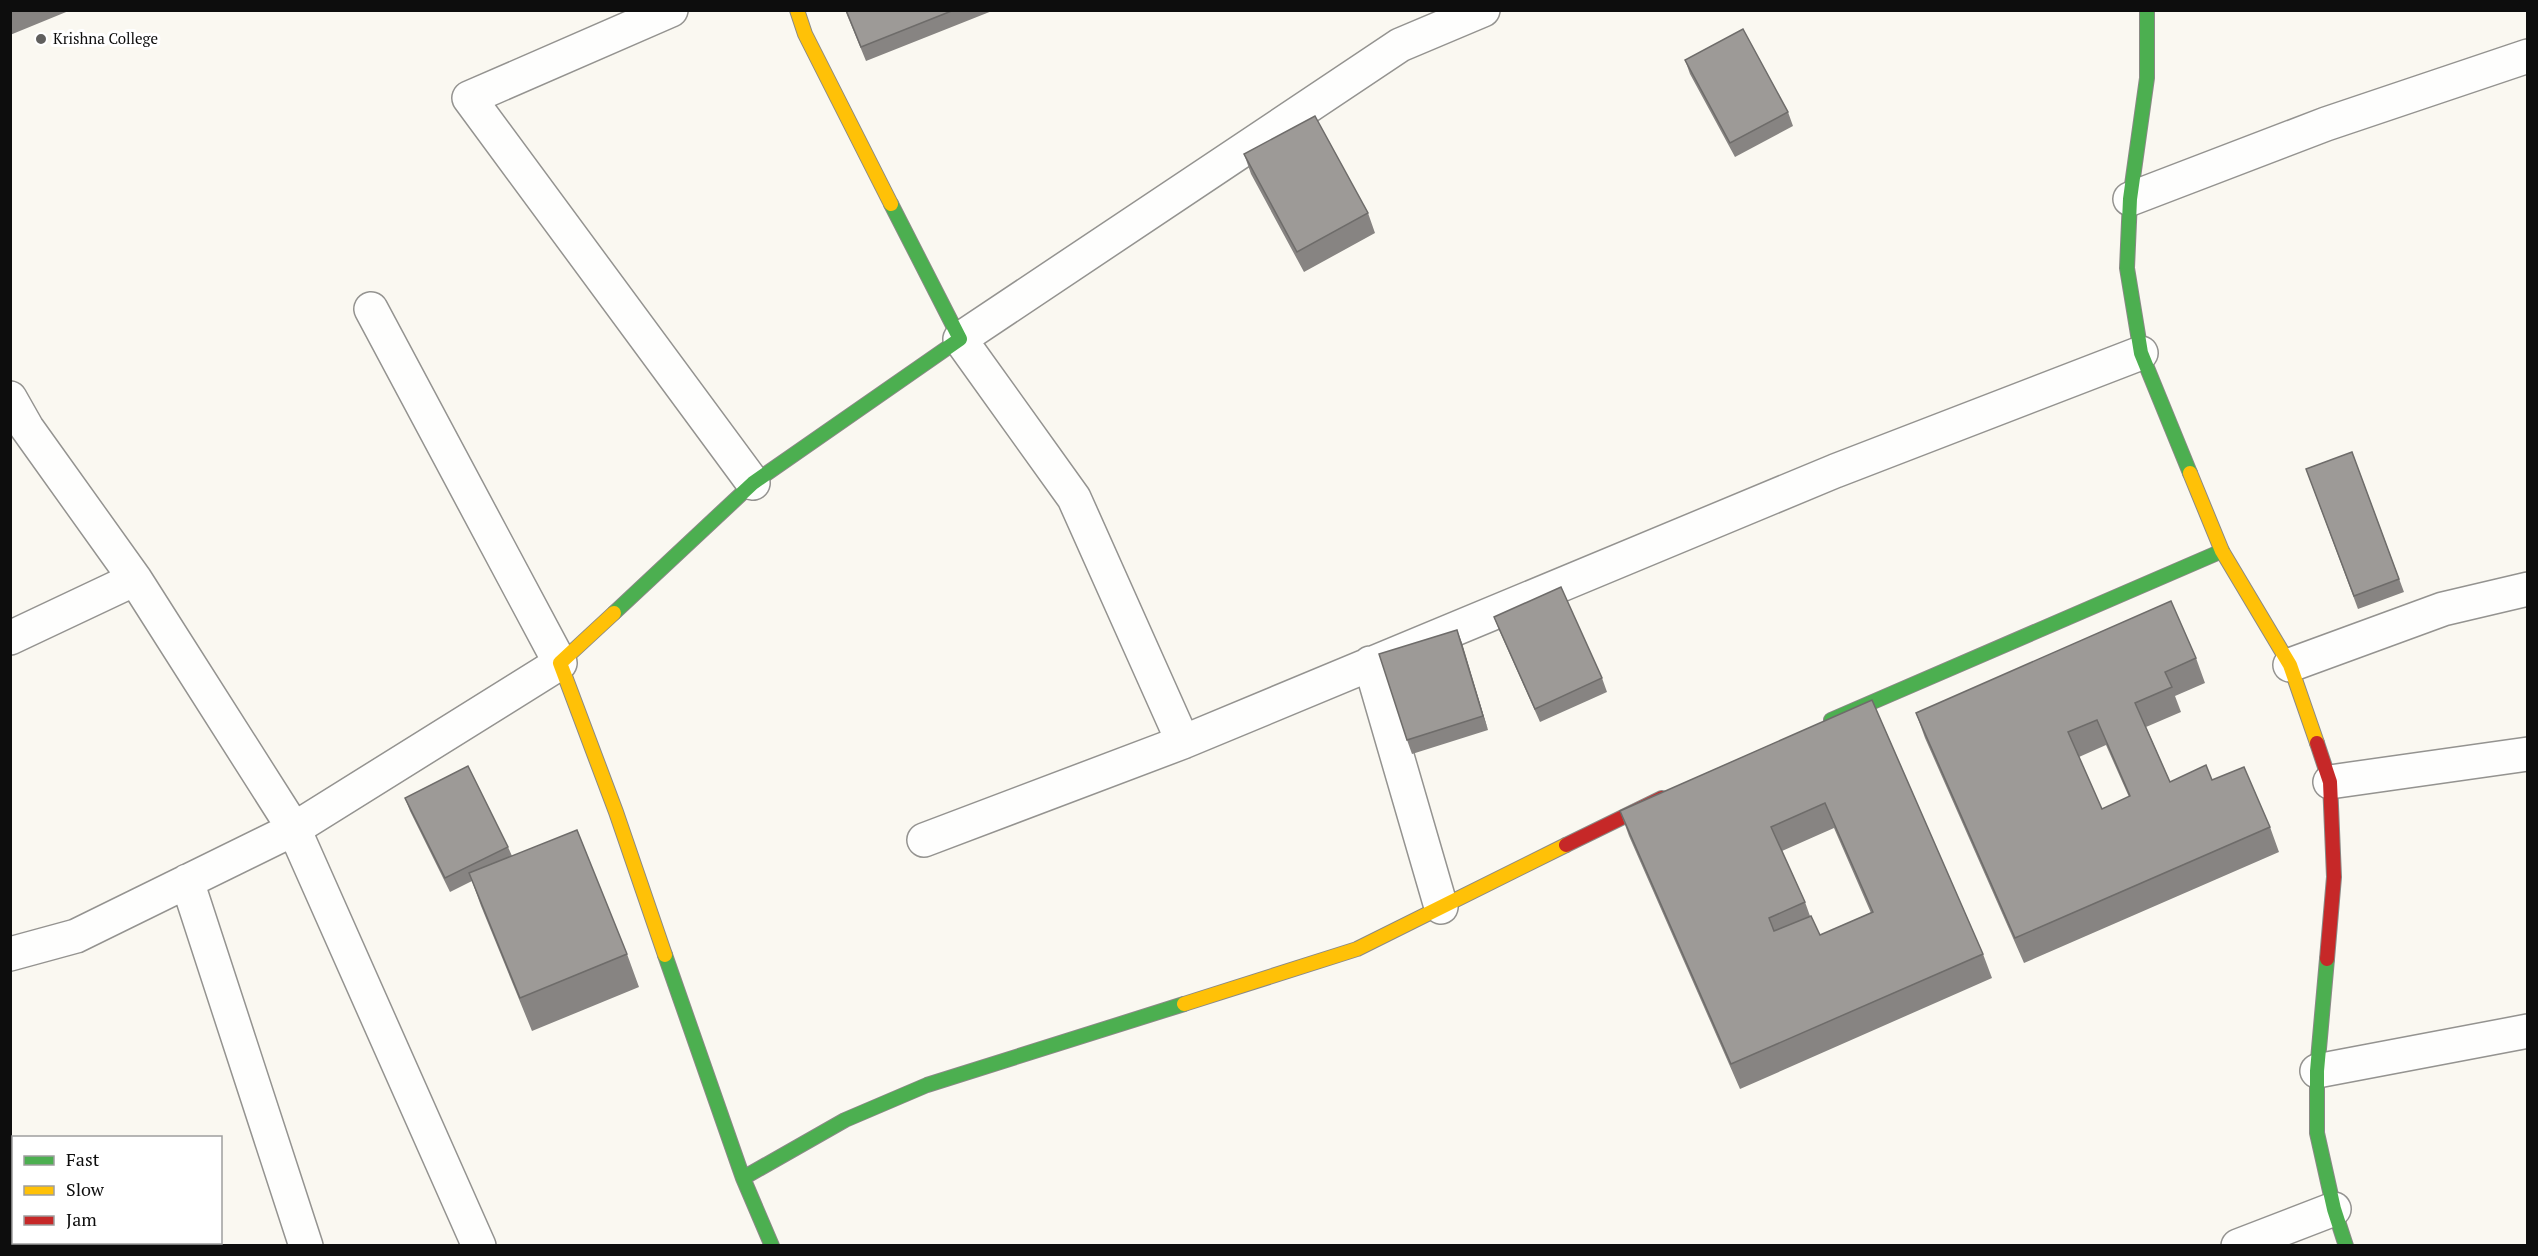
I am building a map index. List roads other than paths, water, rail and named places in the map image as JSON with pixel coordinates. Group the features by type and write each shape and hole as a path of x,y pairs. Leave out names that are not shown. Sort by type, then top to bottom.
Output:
{"street":[{"path":"671,10 469,98 753,483"},
{"path":"797,10 805,33 960,339 1074,498 1183,742"},
{"path":"10,954 76,936 294,829 560,663 753,483 960,339 1400,45 1483,10"},
{"path":"2147,10 2147,78 2130,199 2127,268 2141,353 2222,551 2290,665 2330,782 2334,877 2318,1071 2318,1133 2334,1209 2346,1245"},
{"path":"2130,199 2326,124 2528,56"},
{"path":"371,309 560,663 616,812 743,1178 772,1245"},
{"path":"924,840 1183,742 1835,471 2141,353"},
{"path":"10,398 27,428 135,579 294,829 479,1245"},
{"path":"1821,724 2222,551"},
{"path":"10,638 135,579"},
{"path":"2290,665 2443,609 2528,590"},
{"path":"1370,663 1441,907"},
{"path":"2330,782 2528,753"},
{"path":"743,1178 845,1120 927,1085 1357,949 1672,793"},
{"path":"187,881 306,1245"},
{"path":"2318,1071 2528,1031"},
{"path":"2238,1245 2334,1209"}],"place":[{"name":"Krishna College","path":"41,39"}]}
